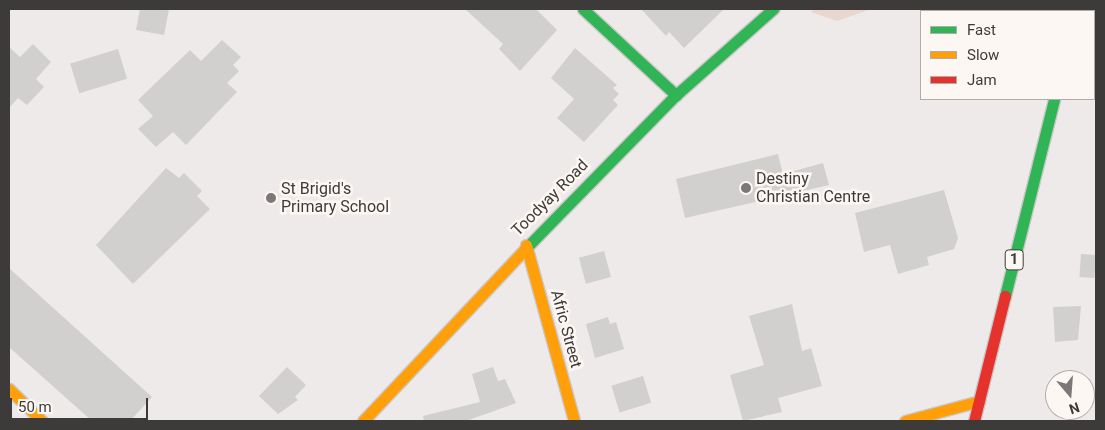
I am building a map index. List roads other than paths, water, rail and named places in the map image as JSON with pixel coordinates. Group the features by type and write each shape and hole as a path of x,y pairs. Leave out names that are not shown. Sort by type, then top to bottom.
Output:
{"main road":[{"path":"583,9 676,95"},
{"name":"Toodyay Road","path":"363,421 526,245 676,95 773,9"},
{"name":"1","path":"974,421 1054,100"},
{"name":"Afric Street","path":"526,245 574,421"},
{"path":"9,389 42,421"},
{"path":"905,421 979,401"}],"place":[{"name":"Destiny Christian Centre","path":"746,188"},
{"name":"St Brigid's Primary School","path":"271,198"}]}
